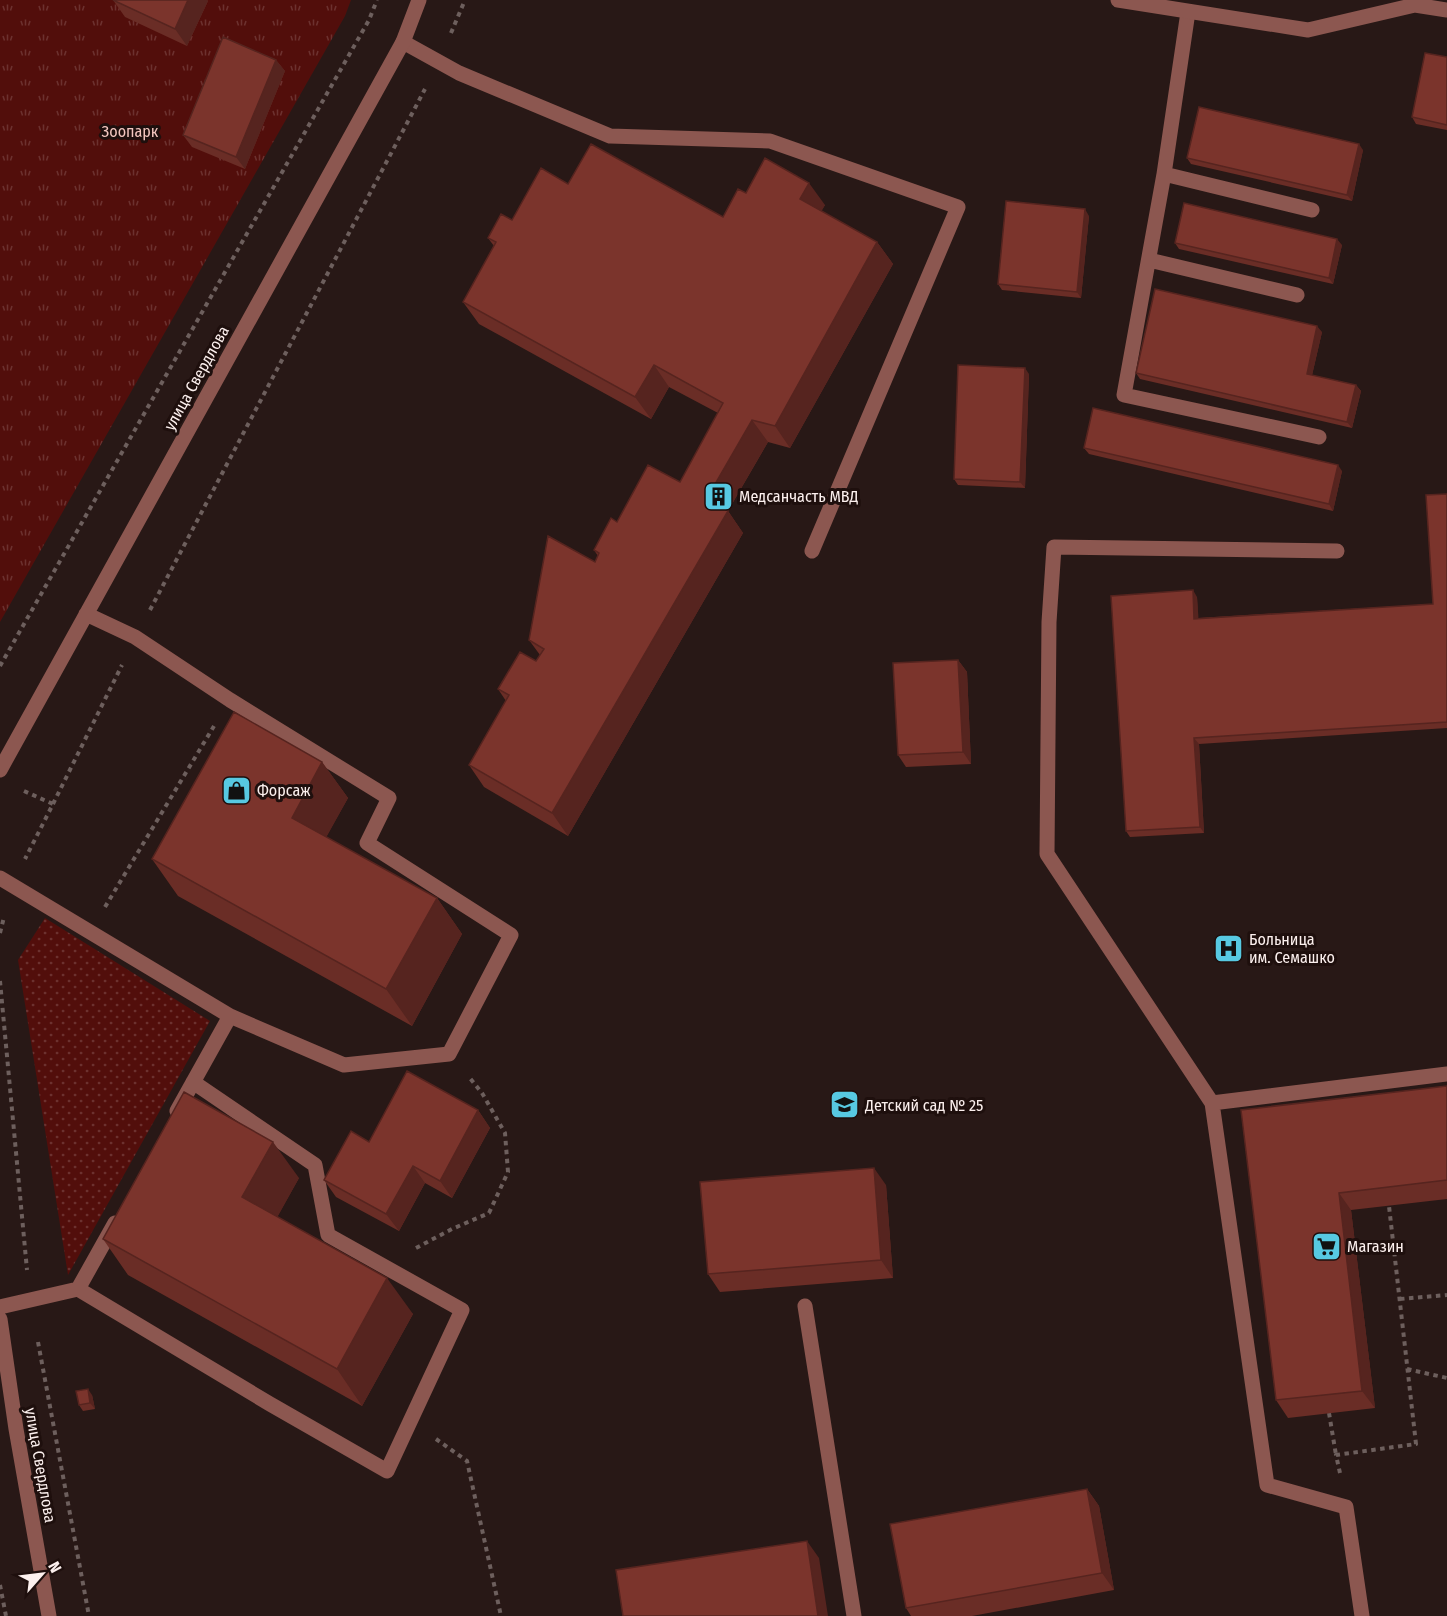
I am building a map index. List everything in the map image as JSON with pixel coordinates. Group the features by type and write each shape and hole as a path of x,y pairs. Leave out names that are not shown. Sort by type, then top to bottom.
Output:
{"street":[{"name":"улица Свердлова","path":"0,771 403,42 419,0"},
{"path":"1118,0 1308,30 1415,5 1447,9"},
{"path":"1188,12 1164,174 1124,395 1320,437"},
{"path":"403,42 459,73 610,136 770,141 958,207 812,551"},
{"path":"1164,174 1312,210"},
{"path":"1149,260 1297,295"},
{"path":"1337,551 1054,548 1049,622 1047,854 1212,1103 1267,1485 1346,1507 1362,1616"},
{"path":"6,882 230,1016 344,1065 449,1054 511,935 367,843 389,798 230,700 135,637 86,614"},
{"path":"170,1124 230,1016"},
{"path":"1212,1103 1447,1074"},
{"path":"0,1308 78,1289 387,1471 462,1311 328,1235 315,1165 193,1082"},
{"path":"78,1289 124,1206"},
{"path":"805,1306 854,1616"},
{"name":"улица Свердлова","path":"0,1319 16,1429 49,1616"}],"path":[{"path":"0,666 364,30 377,0"},
{"path":"0,933 6,882 53,804 135,637 439,62 465,0"},
{"path":"90,932 230,700"},
{"path":"21,790 53,804"},
{"path":"382,1265 489,1213 508,1172 505,1133 482,1093 449,1054"},
{"path":"1336,1455 1416,1444 1389,1206"},
{"path":"1400,1299 1447,1294"},
{"path":"1407,1369 1447,1378"},
{"path":"1329,1413 1346,1507"},
{"path":"410,1422 467,1461 501,1616"},
{"path":"0,1585 6,1616"}],"green space":[{"name":"Зоопарк","path":"0,0 351,0 345,16 0,622"},
{"path":"45,918 210,1021 68,1275 18,960"}],"building":[{"path":"113,0 188,0 175,29"},
{"path":"223,37 276,60 236,157 183,135"},
{"path":"1425,53 1447,57 1447,125 1412,117"},
{"path":"1199,107 1359,144 1347,195 1187,158"},
{"name":"Медсанчасть МВД","path":"591,144 723,217 738,189 746,193 765,158 809,183 800,199 877,242 775,426 752,420 707,498 728,511 552,813 469,765 509,695 498,689 520,652 536,661 544,649 529,640 548,536 595,562 599,553 594,550 611,518 617,522 648,465 680,482 723,403 654,365 635,397 463,302 496,242 488,238 501,214 512,220 541,168 568,184"},
{"path":"1006,201 1085,209 1077,292 998,284"},
{"path":"1184,203 1337,239 1329,278 1175,243"},
{"path":"1155,289 1317,326 1307,374 1356,385 1347,422 1136,373"},
{"path":"958,365 1025,368 1020,482 954,479"},
{"path":"1093,408 1338,465 1329,504 1084,448"},
{"path":"1447,494 1447,722 1194,738 1200,827 1126,831 1111,596 1193,590 1194,619 1433,604 1426,495"},
{"path":"958,660 963,752 898,755 893,663"},
{"path":"234,712 322,762 292,818 437,898 386,989 152,859"},
{"path":"407,1071 478,1110 440,1181 413,1166 386,1214 324,1180 351,1131 369,1142"},
{"path":"1447,1086 1447,1180 1339,1193 1362,1391 1276,1400 1241,1110"},
{"path":"184,1092 273,1142 242,1197 387,1278 337,1369 103,1239"},
{"path":"874,1168 881,1260 708,1274 700,1182"},
{"path":"88,1389 90,1403 79,1405 76,1391"},
{"path":"1087,1489 1102,1573 906,1608 890,1524"},
{"path":"807,1541 818,1616 623,1616 616,1570"}],"place":[{"name":"Медсанчасть МВД","path":"718,496"},
{"name":"Форсаж","path":"236,790"},
{"name":"Больница им. Семашко","path":"1228,948"},
{"name":"Детский сад № 25","path":"844,1105"},
{"name":"Магазин","path":"1326,1246"}]}
